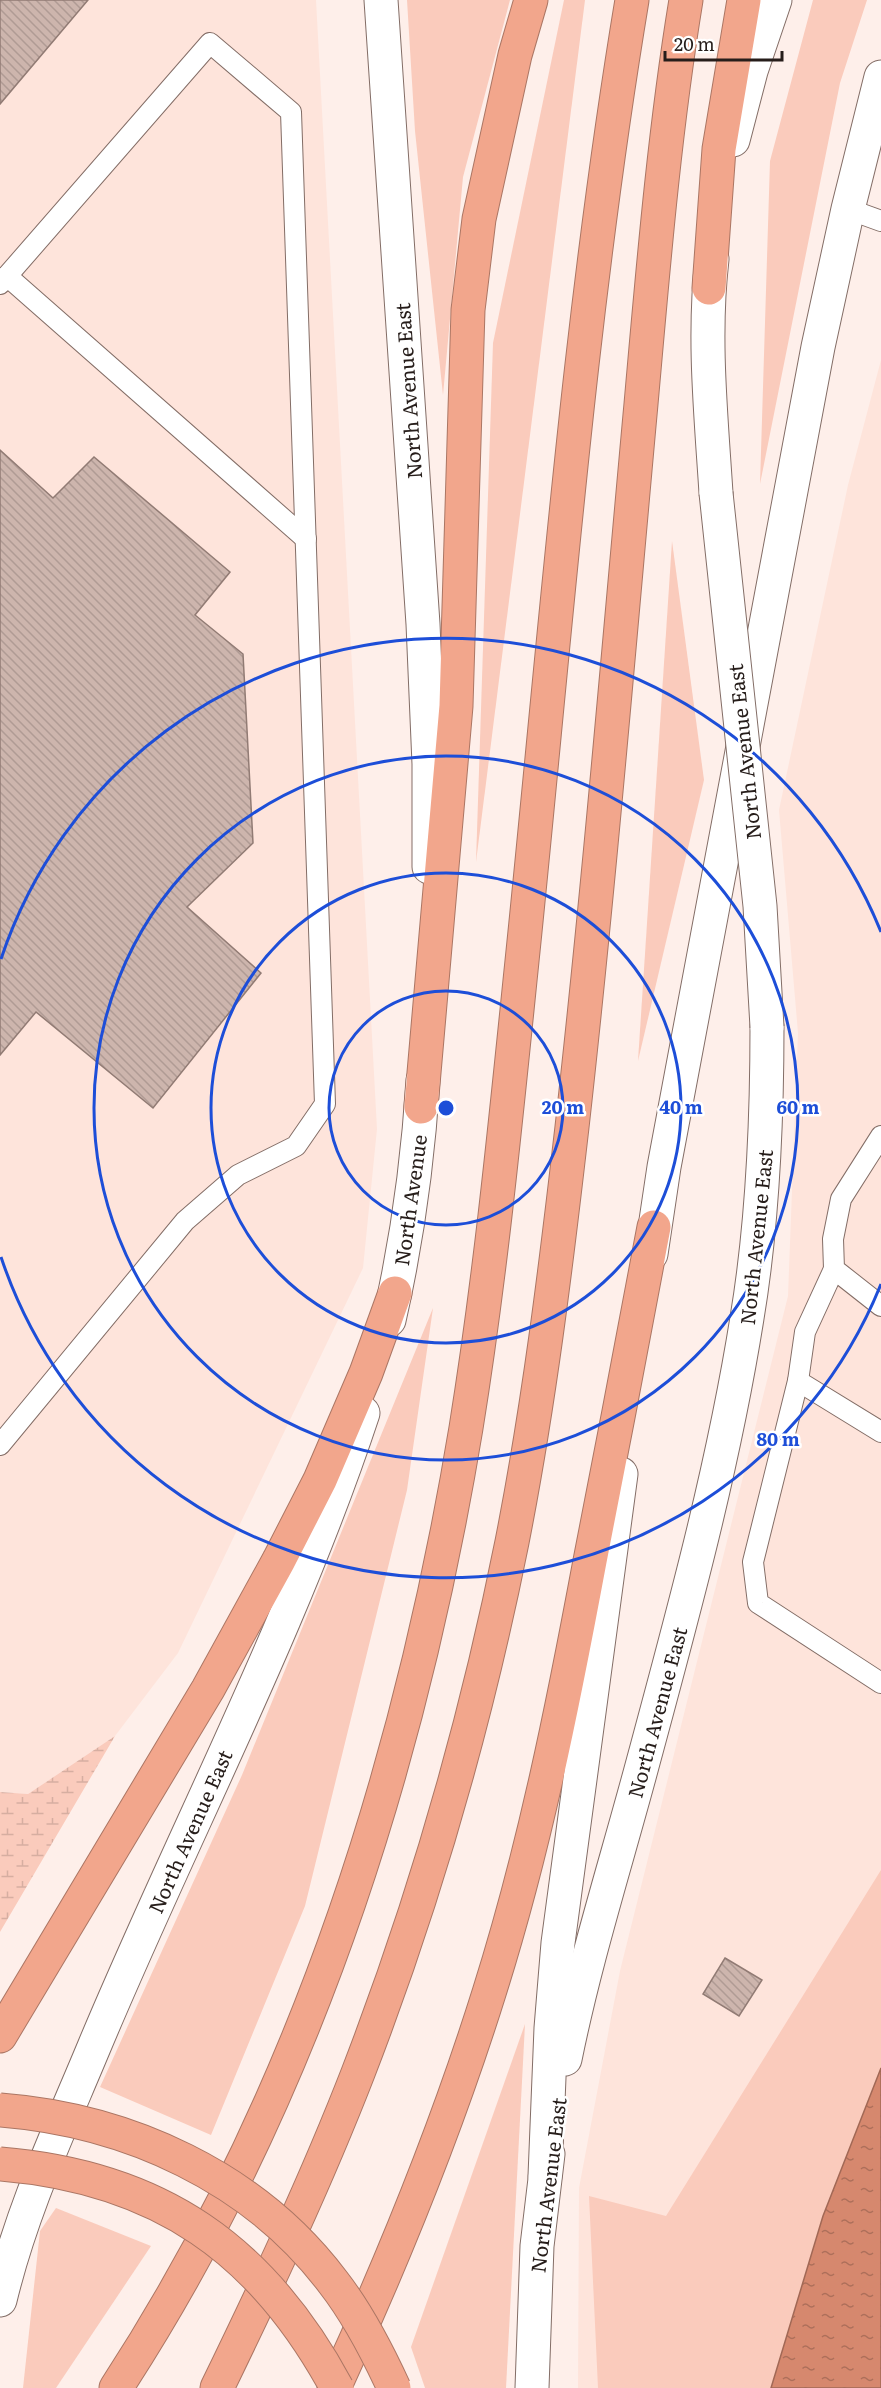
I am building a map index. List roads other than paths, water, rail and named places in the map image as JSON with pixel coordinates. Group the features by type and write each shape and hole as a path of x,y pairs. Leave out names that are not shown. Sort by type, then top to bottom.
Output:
{"highway":[{"path":"421,1107 456,706 468,310 479,219 515,55 531,0"},
{"path":"116,2388 188,2270 228,2196 269,2111 303,2029 362,1861 411,1690 432,1602 466,1430 492,1252 584,355 614,113 632,0"},
{"path":"217,2388 288,2239 358,2072 389,1987 446,1813 471,1720 512,1543 543,1365 574,1107 661,181 686,0"},
{"path":"709,288 719,149 744,0"},
{"path":"335,2388 389,2263 441,2131 486,2002 509,1926 561,1716 654,1227"},
{"path":"0,2036 208,1689 279,1560 321,1480 366,1373 395,1293"},
{"path":"0,2110 79,2121 133,2137 200,2168 255,2204 297,2241 334,2283 363,2328 394,2388"},
{"path":"0,2164 57,2171 107,2184 143,2196 193,2224 235,2255 276,2295 310,2342 335,2388"}],"street":[{"name":"North Avenue East","path":"381,0 427,696 429,908 421,1107"},
{"name":"North Avenue East","path":"532,2388 537,2246 556,2102 570,2033 676,1638 728,1423 747,1318 760,1213 767,1105 767,1027 760,906 716,493 708,360 709,288 723,181 751,71 775,0"},
{"path":"545,2176 551,2028 558,1943 654,1227 814,370 848,209 881,77"},
{"name":"North Avenue","path":"395,1293 413,1182 421,1107"},
{"name":"North Avenue East","path":"0,2300 28,2203 116,1994 291,1604 367,1401 395,1293"}],"lane":[{"path":"0,1445 185,1221 238,1175 296,1146 325,1104 306,539 291,112 210,43 4,280 306,539"},
{"path":"848,209 881,220"},
{"path":"881,1136 841,1199 833,1239 834,1269 805,1332 798,1382 753,1562 758,1603 881,1683"},
{"path":"834,1269 881,1306"},
{"path":"798,1382 881,1432"}],"water":[{"path":"881,2068 881,2388 771,2388 823,2216"}]}
